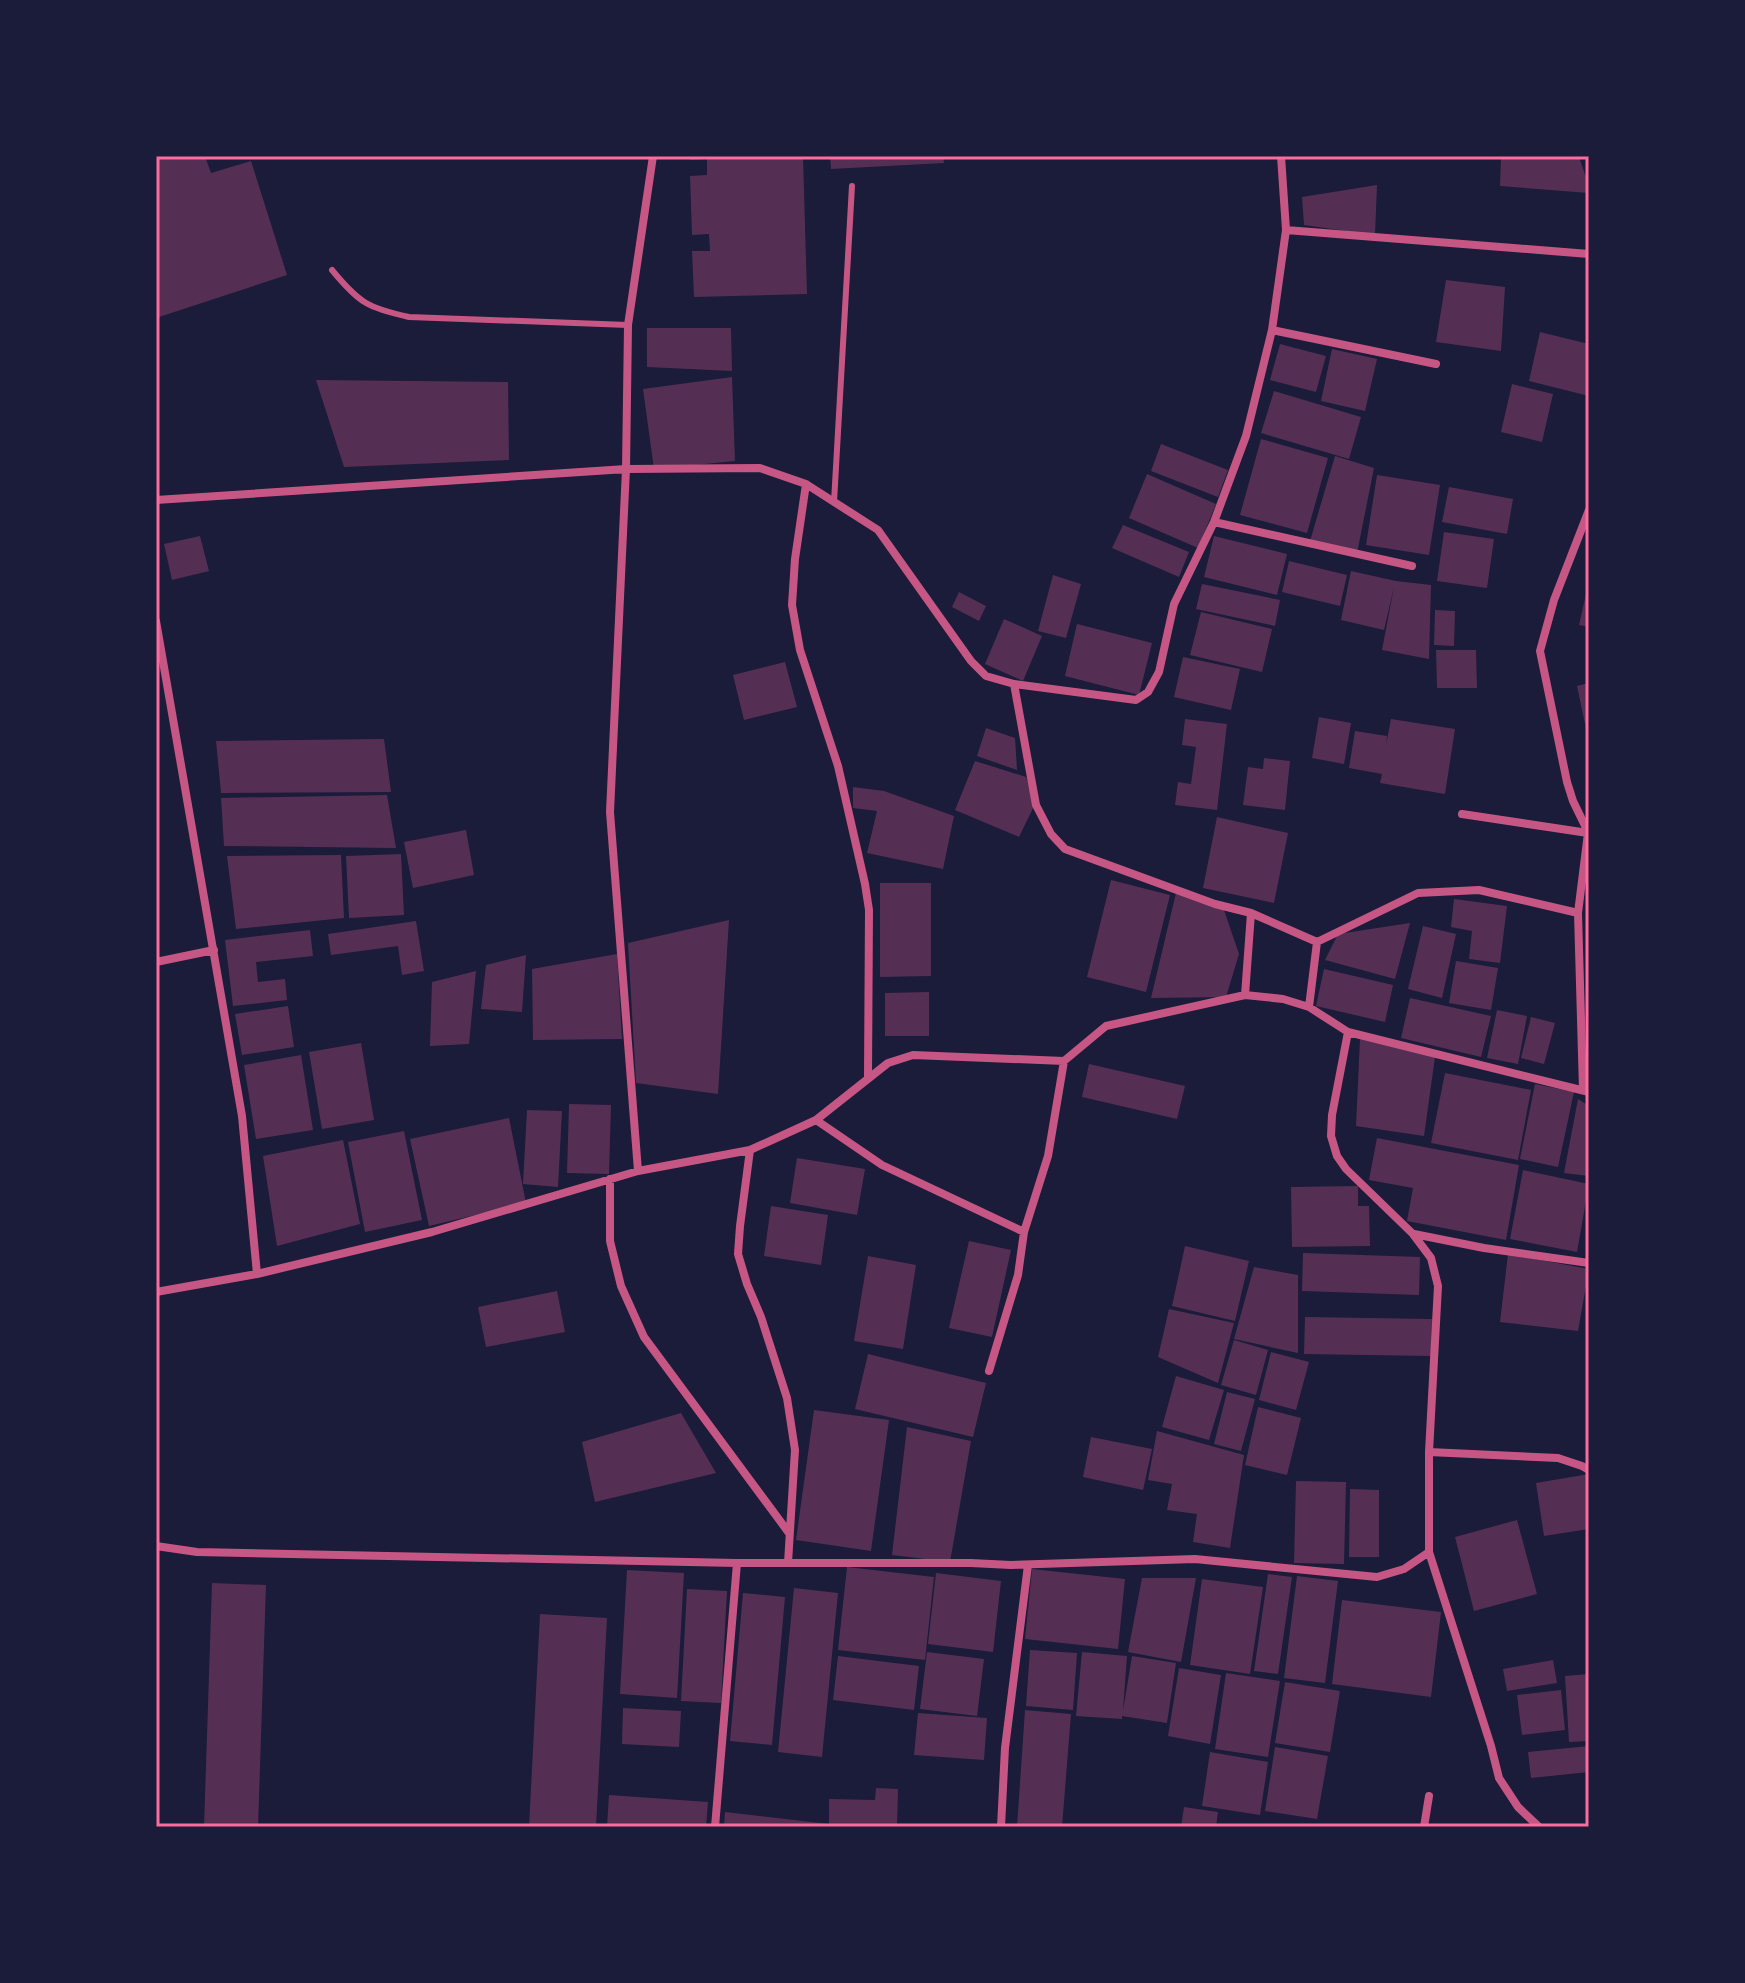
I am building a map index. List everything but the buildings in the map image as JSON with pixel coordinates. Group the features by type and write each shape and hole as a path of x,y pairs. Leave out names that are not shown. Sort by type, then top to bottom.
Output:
{"street":[{"path":"638,1171 610,812 626,469 628,325 653,156"},
{"path":"156,500 626,469 760,468 806,484 878,530 971,661 986,676 1014,684 1136,700 1148,692 1159,672 1174,604 1214,522 1246,436 1272,330 1286,230 1281,156"},
{"path":"1286,230 1589,254"},
{"path":"1272,330 1436,364"},
{"path":"806,484 792,605 800,650 831,741 865,884 869,910 868,1077"},
{"path":"989,1371 1018,1275 1024,1232 1048,1156 1064,1061 1106,1026 1245,995 1283,999 1309,1007 1348,1032 1587,1090 1578,913 1589,834 1567,782 1540,651 1554,600 1589,510"},
{"path":"1214,522 1412,566"},
{"path":"156,621 242,1116 257,1274"},
{"path":"1014,684 1036,805 1051,834 1065,849 1215,904 1251,913 1317,942"},
{"path":"1462,814 1589,834"},
{"path":"1317,942 1418,893 1479,890 1578,913"},
{"path":"1245,995 1251,913"},
{"path":"1309,1007 1317,942"},
{"path":"156,962 214,950"},
{"path":"1348,1032 1332,1115 1331,1136 1337,1156 1346,1169 1413,1234 1431,1258 1438,1286 1429,1452 1429,1552 1499,1778 1518,1807 1539,1827"},
{"path":"156,1292 257,1274 432,1232 638,1171 750,1150 816,1120 888,1063 913,1055 1064,1061"},
{"path":"816,1120 882,1165 1024,1232"},
{"path":"750,1150 738,1254 787,1398 795,1450 788,1563"},
{"path":"610,1179 610,1241 621,1286 644,1337 789,1534"},
{"path":"1413,1234 1589,1263"},
{"path":"1429,1452 1558,1458 1589,1470"},
{"path":"156,1546 197,1552 737,1563 1028,1565 1195,1559 1377,1577 1404,1569 1429,1552"},
{"path":"715,1827 737,1563"},
{"path":"1001,1827 1005,1748 1028,1565"},
{"path":"1424,1827 1429,1796"}],"lane":[{"path":"834,502 852,186"},
{"path":"332,270 361,302 409,317 628,325"}]}
